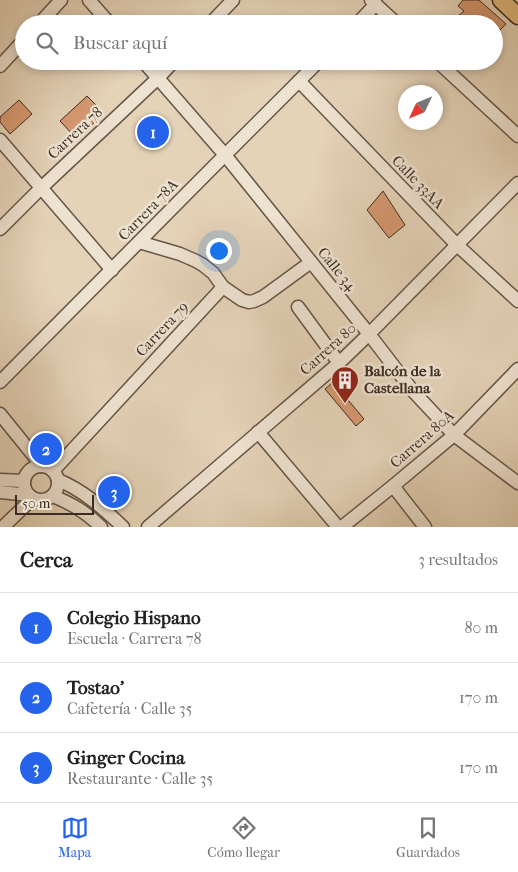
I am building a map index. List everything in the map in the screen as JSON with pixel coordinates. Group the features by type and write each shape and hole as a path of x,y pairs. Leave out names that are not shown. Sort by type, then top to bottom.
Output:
{"main road":[{"path":"501,0 518,16"}],"street":[{"path":"47,15 61,0"},
{"path":"89,0 102,15"},
{"path":"219,15 233,0"},
{"path":"363,15 373,2 387,15"},
{"path":"0,66 15,50"},
{"name":"Calle 34","path":"151,70 225,154 412,390 454,435 518,483"},
{"name":"Carrera 78","path":"0,229 166,70"},
{"name":"Carrera 78A","path":"0,382 310,70"},
{"path":"447,70 518,136"},
{"name":"Calle 33AA","path":"299,81 457,245 518,300"},
{"path":"0,140 112,270"},
{"name":"Carrera 80","path":"148,527 339,362 518,183"},
{"path":"139,242 180,254 203,264 213,273 223,287 242,300 249,302 263,297 311,262"},
{"name":"Carrera 79","path":"46,472 223,287"},
{"path":"298,306 339,362"},
{"name":"Carrera 80A","path":"342,527 454,435 518,369"},
{"path":"0,414 29,448 31,460 46,472 88,496 123,527"},
{"path":"258,432 338,527"},
{"path":"24,481 26,477 46,472"},
{"path":"0,492 31,496 38,500 44,500 53,496 58,486 46,472"},
{"path":"0,480 24,481"},
{"path":"24,481 31,496"},
{"path":"393,486 425,527"},
{"path":"3,527 31,496"},
{"path":"53,496 73,504 90,516 101,527"}],"building":[{"path":"463,0 479,0 496,15 459,15 464,11 458,6"},
{"path":"87,96 104,113 77,139 60,121"},
{"path":"19,100 32,114 10,134 0,122 0,117"},
{"path":"383,191 405,225 389,238 367,210"},
{"name":"Balcón de la Castellana","path":"333,382 364,419 356,426 325,389"}],"place":[{"name":"Colegio Hispano","path":"153,132"},
{"name":"Balcón de la Castellana","path":"345,404"},
{"name":"Tostao’","path":"46,449"},
{"name":"Ginger Cocina","path":"114,492"}]}
